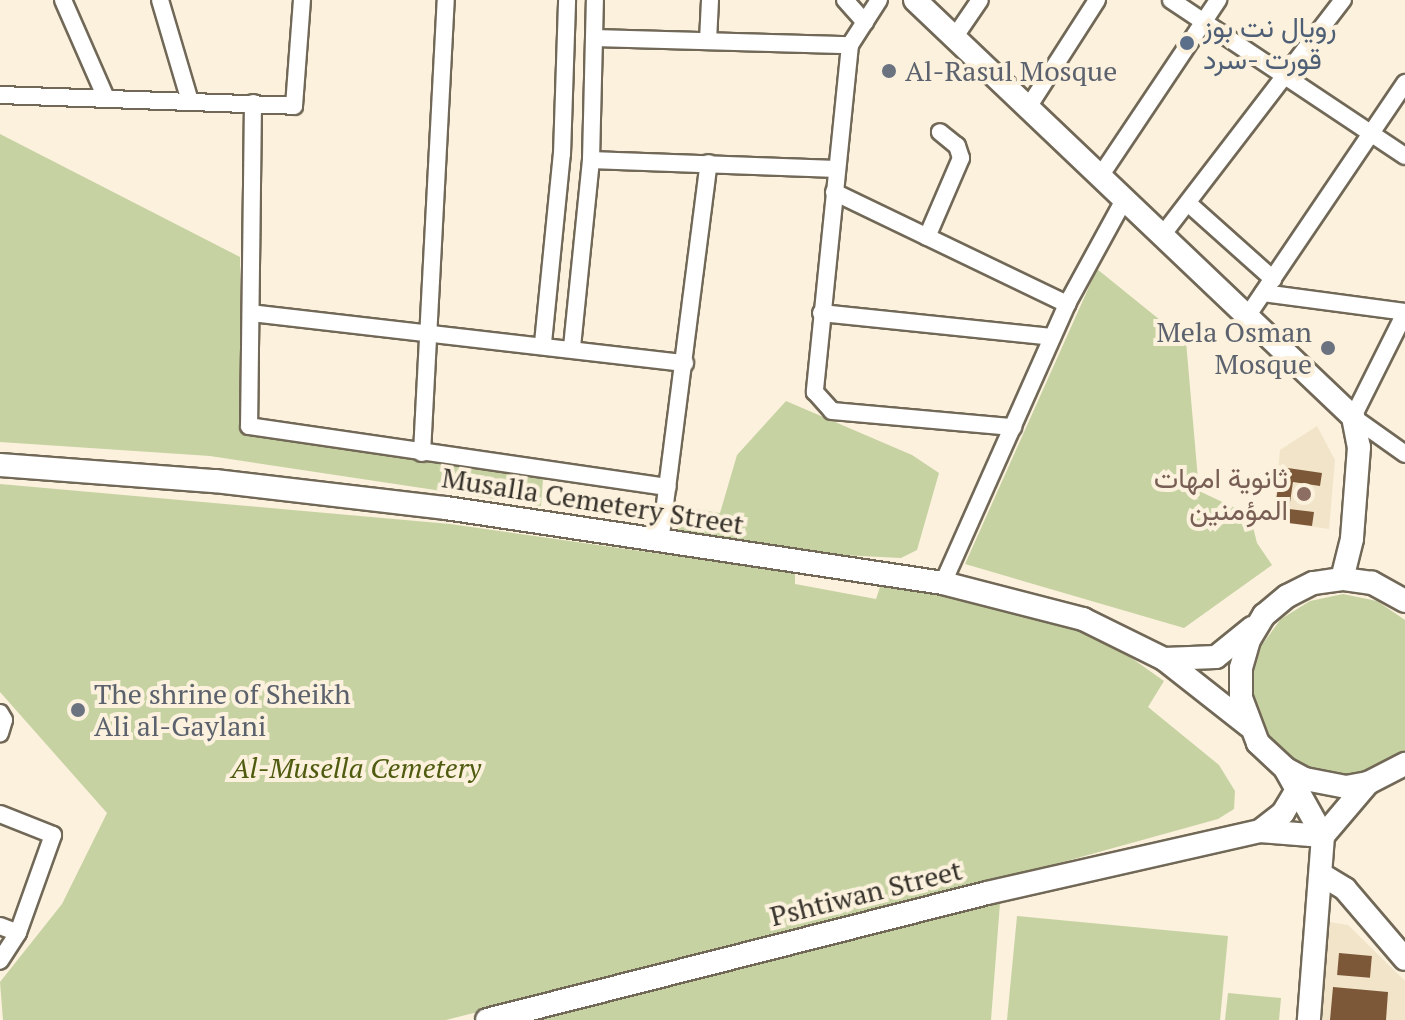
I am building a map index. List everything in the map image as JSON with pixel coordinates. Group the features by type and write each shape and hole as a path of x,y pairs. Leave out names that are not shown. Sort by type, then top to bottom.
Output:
{"street":[{"path":"63,0 106,98"},
{"path":"160,0 190,101"},
{"path":"0,95 294,106 302,0"},
{"path":"422,453 446,0"},
{"path":"543,343 562,154 567,0"},
{"path":"572,347 591,160 595,0"},
{"path":"708,41 710,0"},
{"path":"845,0 865,22"},
{"path":"879,0 850,45 815,392 821,405 832,411 1013,427"},
{"path":"915,0 956,35 1164,233 1246,318 1353,417 1405,454"},
{"path":"956,35 980,0"},
{"path":"1029,106 1097,0"},
{"path":"1171,0 1405,156"},
{"path":"1101,175 1218,0"},
{"path":"1164,233 1343,0"},
{"path":"594,38 850,45"},
{"path":"1246,318 1405,83"},
{"path":"253,103 249,426 668,487"},
{"path":"927,237 961,158 957,146 940,132"},
{"path":"591,160 836,169"},
{"path":"660,543 709,163"},
{"path":"834,192 1067,304"},
{"path":"943,583 1067,304 1125,198"},
{"path":"1189,204 1268,286 1405,312 1353,417 1359,447 1352,539 1342,579 1372,583 1403,594"},
{"path":"251,313 543,343 685,363"},
{"path":"821,313 1052,337"},
{"name":"Musalla Cemetery Street","path":"0,465 231,482 446,508 660,543 943,583 1083,619 1164,659 1249,726 1292,779"},
{"name":"Musalla Cemetery Street","path":"1164,659 1216,657 1287,596 1313,583 1342,579"},
{"path":"1249,726 1241,698 1241,668 1249,640 1264,615"},
{"path":"0,713 4,720 0,733"},
{"path":"1323,836 1368,783 1405,764"},
{"path":"1292,779 1325,785 1368,783"},
{"path":"1260,831 1283,813 1292,779"},
{"path":"1292,779 1323,836 1309,1020"},
{"path":"0,814 53,835 18,933 0,961"},
{"path":"1260,831 1323,836"},
{"name":"Pshtiwan Street","path":"487,1020 987,893 1260,831"},
{"path":"1322,875 1345,889 1405,959"},
{"path":"0,926 18,933"}],"shaded area":[{"name":"ثانوية امهات المؤمنين","path":"1317,426 1335,460 1329,529 1273,521 1280,450"},
{"path":"1329,922 1348,925 1405,981 1405,1020 1321,1020"}],"green space":[{"path":"0,134 240,257 242,428 543,479 541,506 210,456 0,442"},
{"path":"1097,269 1186,341 1199,491 1250,515 1257,543 1272,565 1184,628 965,564"},
{"path":"786,401 912,455 939,473 917,550 901,558 820,554 678,530 682,507 720,513 737,455"},
{"name":"Al-Musella Cemetery","path":"0,484 450,524 795,573 795,584 876,599 881,584 1050,617 1099,635 1164,681 1148,707 1219,765 1235,791 1234,809 1218,819 1002,879 446,1020 3,1020 0,982 62,904 107,813 0,692"},
{"path":"1343,594 1377,601 1405,620 1405,752 1363,775 1342,777 1301,767 1272,743 1256,715 1252,678 1261,646 1281,619 1310,601"},
{"path":"1000,903 991,1020 528,1020 533,1018"},
{"path":"1017,916 1228,936 1220,1020 1007,1020"},
{"path":"1228,993 1281,998 1279,1020 1225,1020"}],"building":[{"path":"1281,467 1322,473 1320,486 1293,482 1289,509 1314,512 1312,526 1273,521"},
{"path":"1339,953 1372,956 1370,978 1337,975"},
{"path":"1333,987 1388,992 1386,1020 1330,1020"}],"place":[{"name":"رويال نت بوز قورت -سرد","path":"1187,43"},
{"name":"Al-Rasul Mosque","path":"889,71"},
{"name":"Mela Osman Mosque","path":"1328,348"},
{"name":"ثانوية امهات المؤمنين","path":"1304,494"},
{"name":"The shrine of Sheikh Ali al-Gaylani","path":"78,710"}]}
